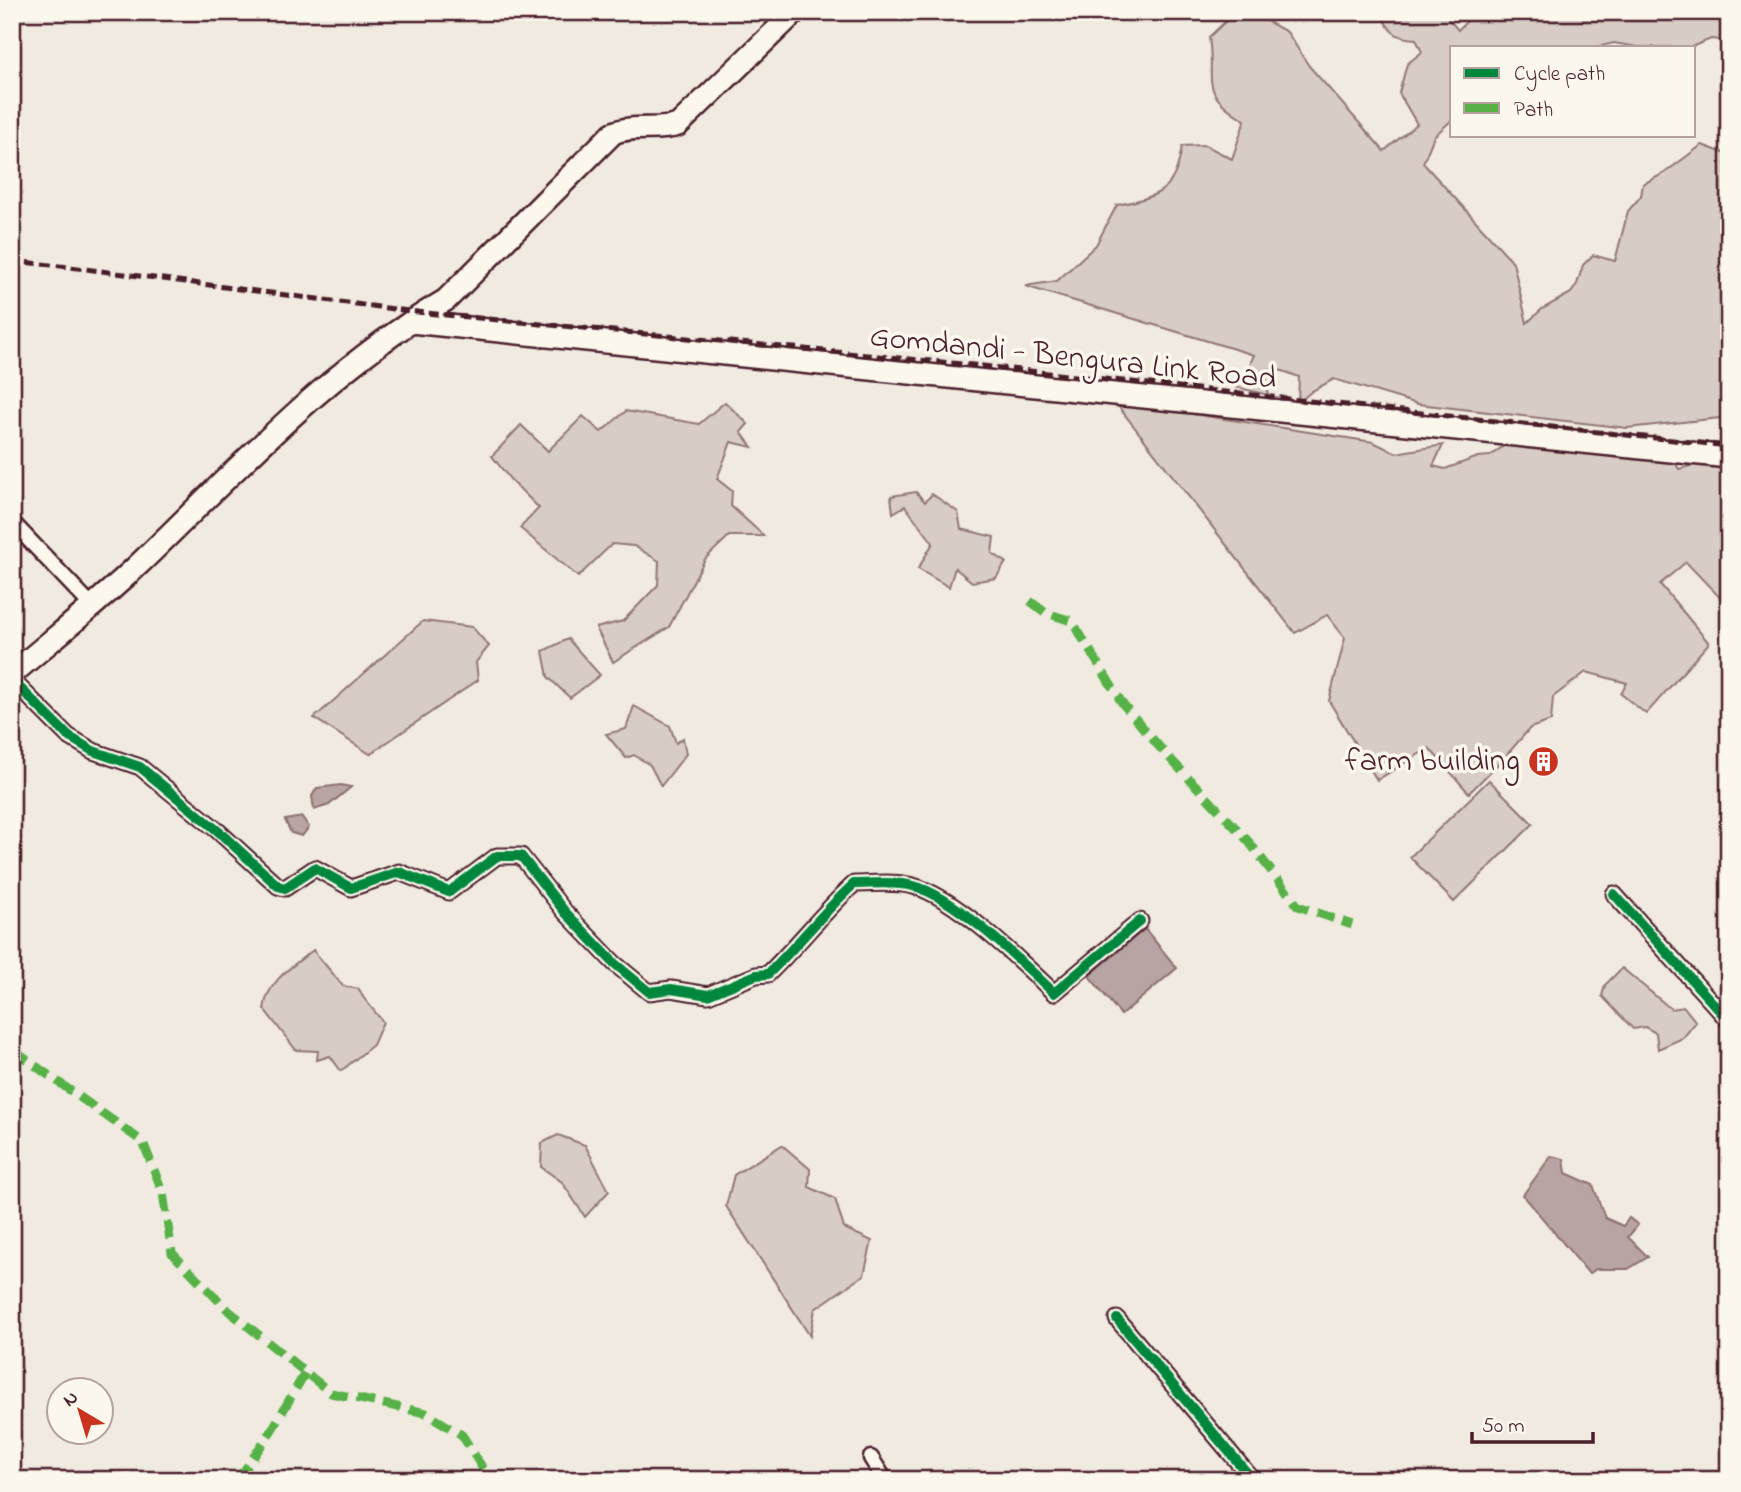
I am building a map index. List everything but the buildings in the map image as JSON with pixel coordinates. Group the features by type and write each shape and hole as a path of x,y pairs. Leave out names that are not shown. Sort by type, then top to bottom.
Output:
{"main road":[{"path":"12,674 134,569 313,395 446,300 613,133 627,129 670,128 678,125 782,16"},
{"name":"Gomdandi - Bengura Link Road","path":"411,323 1729,457"}],"street":[{"path":"12,522 91,605"},
{"path":"12,680 68,736 93,751 140,767 218,831 278,886 285,888 315,868 351,888 399,872 449,892 497,856 521,856 565,912 614,963 649,992 671,989 708,995 756,975 768,974 854,884 913,886 931,893 958,910 1021,961 1054,993 1140,921"},
{"path":"1614,894 1729,1021"},
{"path":"1117,1319 1253,1480"},
{"path":"871,1458 885,1480"}],"shaded area":[{"path":"1380,12 1443,12 1458,30 1476,12 1729,12 1729,41 1711,39 1694,46 1631,46 1614,43 1601,46 1450,46 1450,122 1434,136 1423,163 1513,262 1527,323 1542,309 1571,293 1583,265 1593,255 1615,261 1628,211 1641,196 1643,184 1663,174 1702,145 1729,155 1729,417 1627,428 1418,404 1334,379 1312,391 1298,403 1299,377 1283,371 1266,369 1268,395 1235,387 1247,371 1254,355 1025,286 1057,281 1096,245 1117,205 1155,195 1170,183 1182,146 1205,145 1232,159 1245,120 1230,110 1214,93 1209,37 1228,19 1252,13 1287,32 1309,66 1384,151 1417,124 1399,93 1407,64 1422,52 1416,39 1397,35 1386,24"},
{"path":"725,402 748,424 741,432 752,447 731,442 717,479 732,491 731,506 764,536 729,536 705,559 669,627 613,662 596,628 623,621 658,585 659,561 634,546 612,544 578,577 520,528 539,508 492,456 521,425 548,451 583,416 601,432 626,411 699,424"},
{"path":"1115,402 1373,442 1396,453 1443,445 1433,466 1445,469 1478,457 1490,456 1512,440 1674,461 1679,469 1705,462 1729,472 1729,607 1686,562 1660,584 1709,643 1646,714 1621,694 1627,683 1586,672 1553,697 1551,721 1530,728 1469,793 1429,748 1377,780 1329,701 1345,638 1327,615 1295,633"},
{"path":"916,492 925,502 932,494 958,512 961,529 994,537 992,553 1006,562 996,578 972,582 955,568 949,587 918,569 933,543 905,506 893,513 891,496"},
{"path":"423,621 472,627 489,646 476,662 478,680 370,754 314,718"},
{"path":"568,639 600,675 570,698 548,677 543,651"},
{"path":"634,706 670,726 676,743 683,738 686,754 661,786 650,765 634,755 626,758 606,734 626,729"},
{"path":"1489,780 1533,824 1454,902 1410,857"},
{"path":"341,785 351,787 329,805 314,810 312,796 317,788"},
{"path":"302,817 309,827 302,836 291,833 285,820"},
{"path":"1145,929 1177,968 1121,1015 1089,976"},
{"path":"313,950 343,986 359,989 383,1022 373,1045 341,1071 330,1056 317,1060 318,1051 296,1050 264,1009 270,990 276,982"},
{"path":"1622,968 1671,1009 1684,1007 1696,1022 1683,1038 1658,1049 1656,1033 1645,1027 1633,1029 1602,996 1605,985"},
{"path":"558,1135 585,1145 609,1191 585,1217 562,1182 541,1167 542,1143"},
{"path":"782,1145 810,1169 809,1187 835,1199 844,1228 872,1241 864,1275 815,1309 810,1336 726,1206 734,1175"},
{"path":"1551,1156 1564,1159 1566,1173 1593,1185 1605,1218 1623,1226 1629,1218 1638,1225 1628,1237 1648,1257 1628,1269 1596,1269 1589,1274 1523,1195"}],"railway":[{"path":"12,261 425,313 983,366 1729,446"}],"marked path":[{"path":"1030,601 1046,613 1072,621 1122,703 1162,750 1249,842 1298,906 1352,925"},
{"path":"13,1050 143,1142 163,1193 172,1253 229,1311 331,1393 426,1413 462,1435 490,1480"},
{"path":"238,1480 305,1373"}],"cycle path":[{"path":"12,680 68,736 93,751 140,767 218,831 278,886 285,888 315,868 351,888 399,872 449,892 497,856 521,856 565,912 614,963 649,992 671,989 708,995 756,975 768,974 854,884 913,886 948,902 987,932 1054,993 1140,921"},
{"path":"1614,894 1729,1021"},
{"path":"1117,1319 1253,1480"}],"place":[{"name":"farm building","path":"1543,762"}]}
